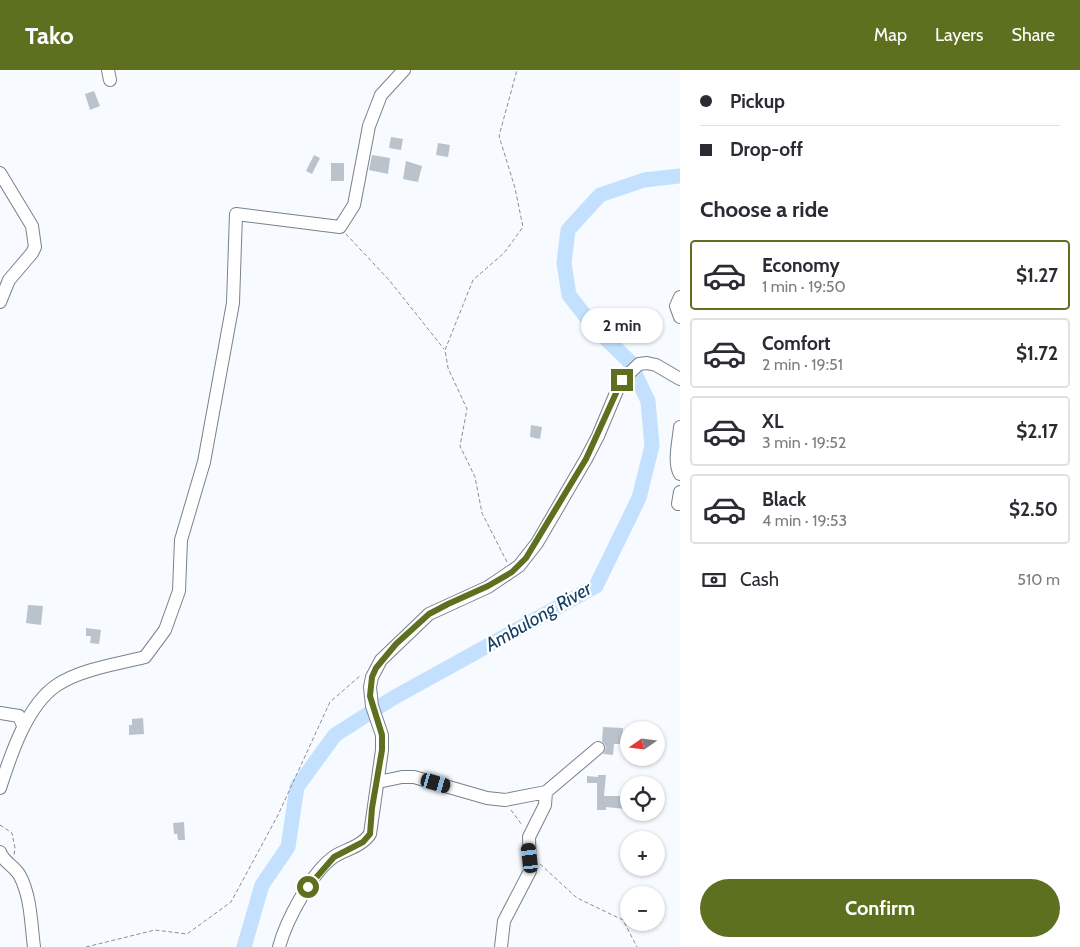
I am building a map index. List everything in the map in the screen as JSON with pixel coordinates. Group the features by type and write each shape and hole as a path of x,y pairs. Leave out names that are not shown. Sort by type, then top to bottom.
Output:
{"street":[{"path":"0,788 23,726 46,694 58,684 99,668 145,658 164,630 179,591 180,540 204,462 232,303 236,214 340,227 354,205 369,126 381,95 404,70"},
{"path":"0,174 24,216 32,226 35,247 10,280 0,302"},
{"path":"680,296 676,306 680,317"},
{"path":"279,947 291,915 301,896 316,877 334,857 363,842 370,834 372,808 382,750 382,735 374,711 370,688 372,677 381,660 418,623 439,608 488,586 512,572 523,562 537,543 586,459 622,380 640,364 652,364 680,379"},
{"path":"680,427 677,469 680,474"},
{"path":"0,713 19,716 23,726"},
{"path":"378,782 402,777 414,777 487,798 504,800 546,792 598,748"},
{"path":"501,947 504,921 530,871 530,833 545,805 546,792"},
{"path":"4,859 22,880 28,901 34,947"}],"path":[{"path":"445,350 473,280 504,254 523,228 515,188 499,136 517,70"},
{"path":"340,227 389,280 445,350 448,368 467,409 460,446 474,478 482,514 512,572"},
{"path":"86,947 156,930 187,934 231,902 278,815 330,702 360,675"},
{"path":"504,800 525,829 529,844"},
{"path":"0,825 12,833 15,848 4,859"},
{"path":"538,860 543,868 577,898 623,920 637,947"}],"building":[{"path":"94,91 100,106 90,110 85,94"},
{"path":"391,137 403,139 401,150 389,148"},
{"path":"438,143 450,145 448,157 436,155"},
{"path":"314,155 320,158 312,174 306,171"},
{"path":"372,155 390,158 388,174 369,170"},
{"path":"406,161 422,166 418,182 403,179"},
{"path":"331,163 344,163 344,181 331,181"},
{"path":"531,425 542,427 540,439 530,437"},
{"path":"28,605 43,606 41,625 26,623"},
{"path":"86,628 101,630 99,644 90,643 91,636 86,636"},
{"path":"143,718 144,734 129,735 129,725 132,725 132,719"},
{"path":"603,727 620,728 620,744 614,744 613,755 603,754 606,747 602,741"},
{"path":"598,775 606,775 604,796 620,796 620,808 606,807 606,810 597,810 597,783 587,783 587,776 598,777"},
{"path":"184,822 185,840 178,840 177,834 174,834 173,823"}],"waterway":[{"name":"Ambulong River","path":"244,947 262,885 288,847 297,787 335,735 393,698 596,586 639,498 652,446 648,401 629,361 593,326 569,295 564,263 568,230 600,195 644,180 680,176"}],"route":[{"path":"308,887 334,857 363,842 370,834 372,808 382,750 382,735 370,696 372,677 376,668 396,644 429,614 488,586 512,572 526,558 537,543 586,459 622,380"}]}
